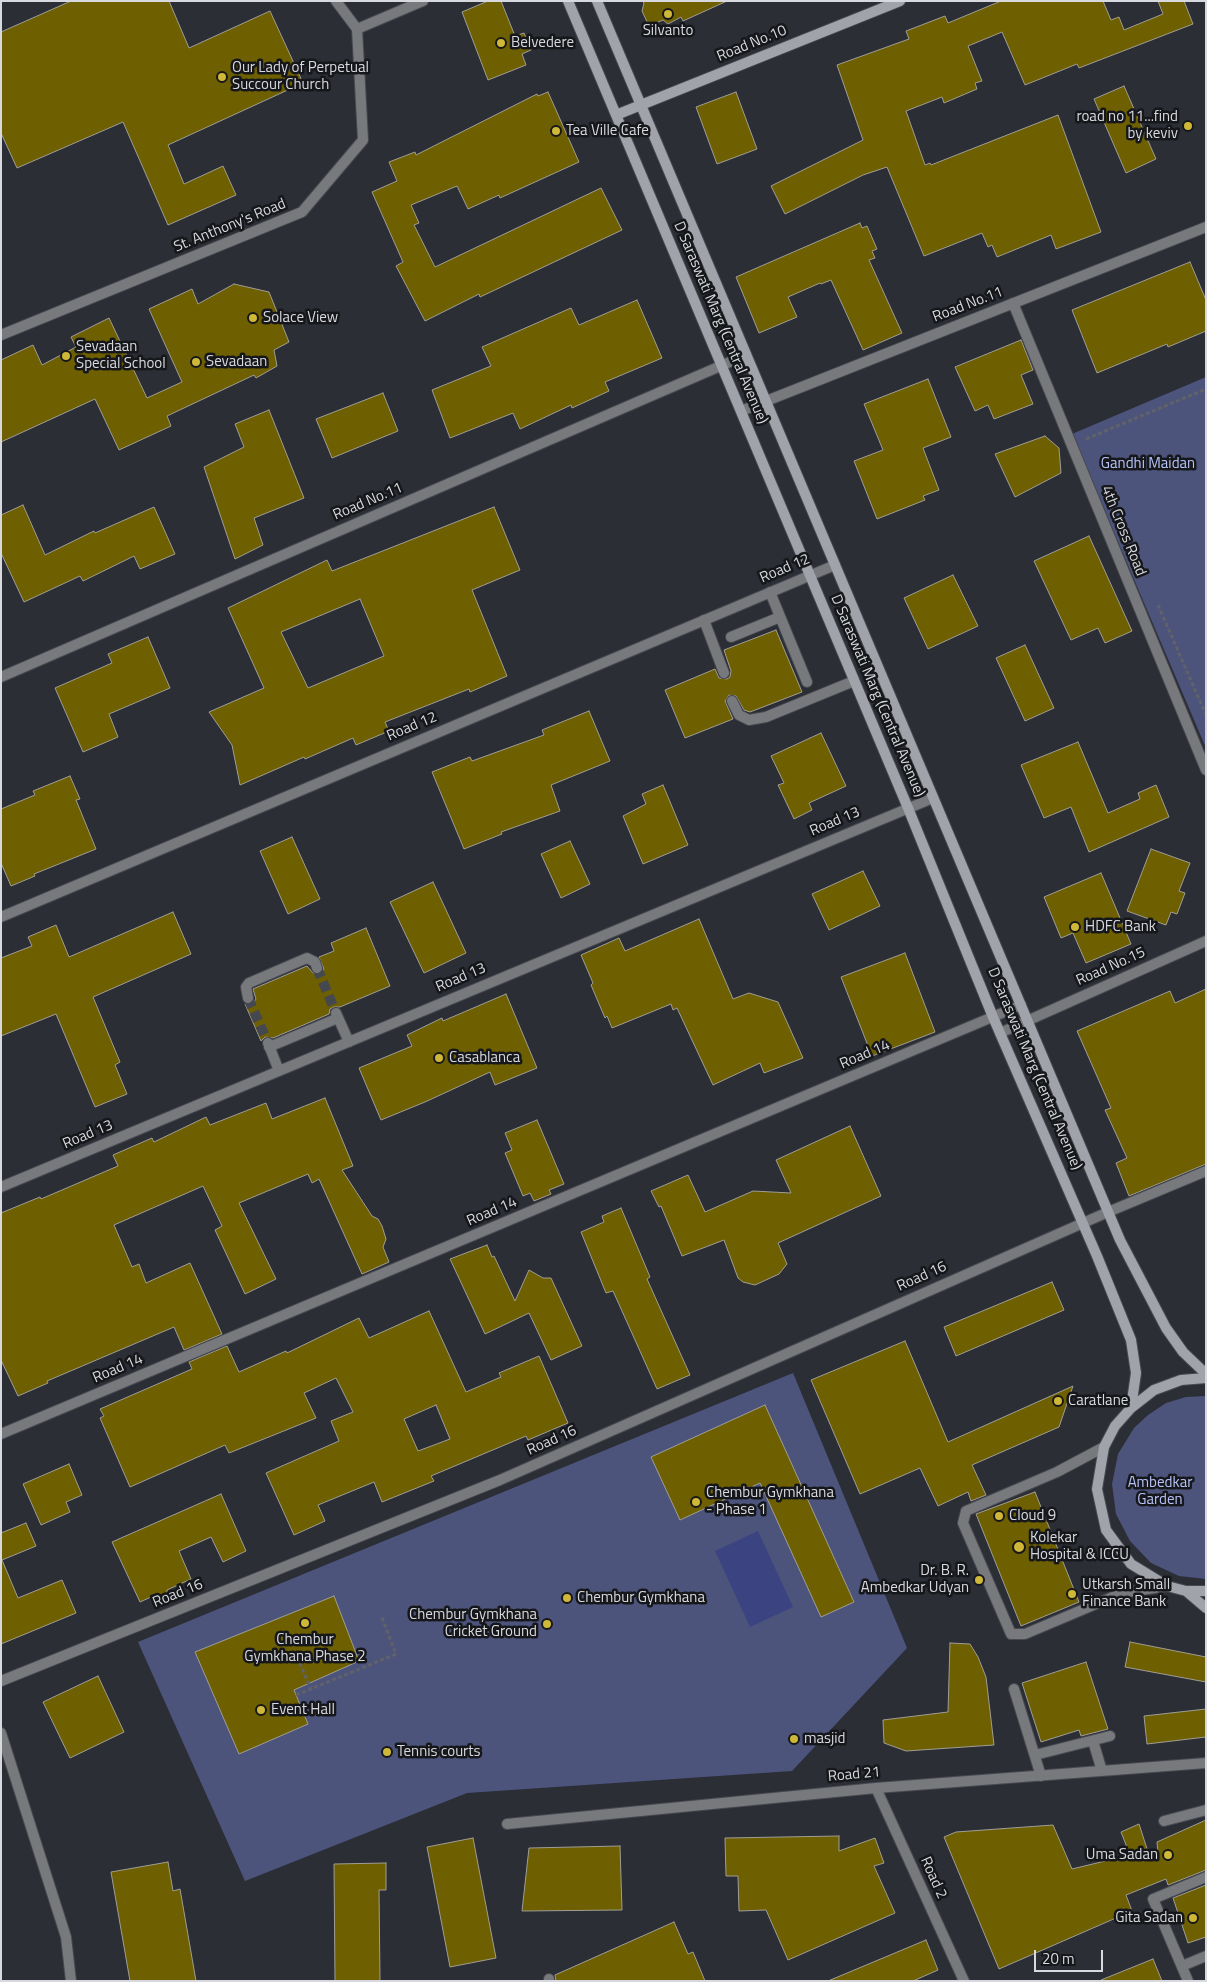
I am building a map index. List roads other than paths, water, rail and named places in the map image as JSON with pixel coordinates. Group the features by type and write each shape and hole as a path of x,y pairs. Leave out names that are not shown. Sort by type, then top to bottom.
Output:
{"main road":[{"name":"D Saraswati Marg (Central Avenue)","path":"568,1 1131,1340 1136,1373 1130,1408"},
{"name":"D Saraswati Marg (Central Avenue)","path":"597,1 1120,1240 1166,1328 1183,1352 1206,1374"},
{"name":"Road No.10","path":"616,115 900,1"},
{"path":"1206,1378 1181,1380 1154,1390 1130,1408 1115,1426 1104,1448 1097,1489 1106,1530 1131,1564 1167,1586 1186,1591 1206,1591"},
{"path":"1186,1591 1206,1608"}],"street":[{"path":"336,1 357,29 423,1"},
{"name":"St. Anthony's Road","path":"1,335 302,212 363,140 357,29"},
{"name":"Road No.11","path":"741,411 1206,227"},
{"name":"4th Cross Road","path":"1013,303 1206,770"},
{"name":"Road No.11","path":"1,677 746,355"},
{"name":"Road 12","path":"1,917 835,565"},
{"path":"770,592 807,682"},
{"path":"731,637 780,617"},
{"path":"704,620 724,673"},
{"path":"732,701 739,715 749,720 766,717 854,680"},
{"name":"Road 13","path":"1,1187 933,798"},
{"name":"Road No.15","path":"1000,1032 1206,941"},
{"path":"248,998 246,987 249,984 307,958 315,962 317,968"},
{"name":"Road 14","path":"1,1434 1021,1005"},
{"path":"279,1071 268,1045 337,1015 348,1042"},
{"name":"Road 16","path":"1,1680 500,1480 1083,1222 1206,1171"},
{"path":"1104,1448 1057,1472 966,1511 963,1523 1011,1634 1025,1634 1122,1593 1167,1586"},
{"path":"1014,1689 1041,1776"},
{"path":"1,1733 66,1937 71,1981"},
{"path":"1035,1755 1110,1736"},
{"path":"1093,1741 1102,1771"},
{"name":"Road 21","path":"507,1824 876,1788 1206,1763"},
{"name":"Road 2","path":"876,1788 964,1981"},
{"path":"1164,1821 1206,1810"},
{"path":"1188,1981 1153,1899 1206,1877"},
{"path":"1182,1966 1206,1956"}],"tunnel":[{"path":"317,968 336,1013"},
{"path":"248,998 268,1043"}],"place":[{"name":"Silvanto","path":"668,14"},
{"name":"Belvedere","path":"501,43"},
{"name":"Our Lady of Perpetual Succour Church","path":"222,77"},
{"name":"road no 11...find by keviv","path":"1188,126"},
{"name":"Tea Ville Cafe","path":"556,131"},
{"name":"Solace View","path":"253,318"},
{"name":"Sevadaan Special School","path":"66,356"},
{"name":"Sevadaan","path":"196,362"},
{"name":"HDFC Bank","path":"1075,927"},
{"name":"Casablanca","path":"439,1058"},
{"name":"Caratlane","path":"1058,1401"},
{"name":"Chembur Gymkhana - Phase 1","path":"696,1502"},
{"name":"Cloud 9","path":"999,1516"},
{"name":"Kolekar Hospital & ICCU","path":"1019,1547"},
{"name":"Dr. B. R. Ambedkar Udyan","path":"979,1580"},
{"name":"Utkarsh Small Finance Bank","path":"1072,1594"},
{"name":"Chembur Gymkhana","path":"567,1598"},
{"name":"Chembur Gymkhana Phase 2","path":"305,1623"},
{"name":"Chembur Gymkhana Cricket Ground","path":"547,1624"},
{"name":"Event Hall","path":"261,1710"},
{"name":"masjid","path":"794,1739"},
{"name":"Tennis courts","path":"387,1752"},
{"name":"Uma Sadan","path":"1168,1855"},
{"name":"Gita Sadan","path":"1193,1918"}],"park label":[{"name":"Gandhi Maidan","path":"1148,464"},
{"name":"Ambedkar Garden","path":"1160,1492"}]}
